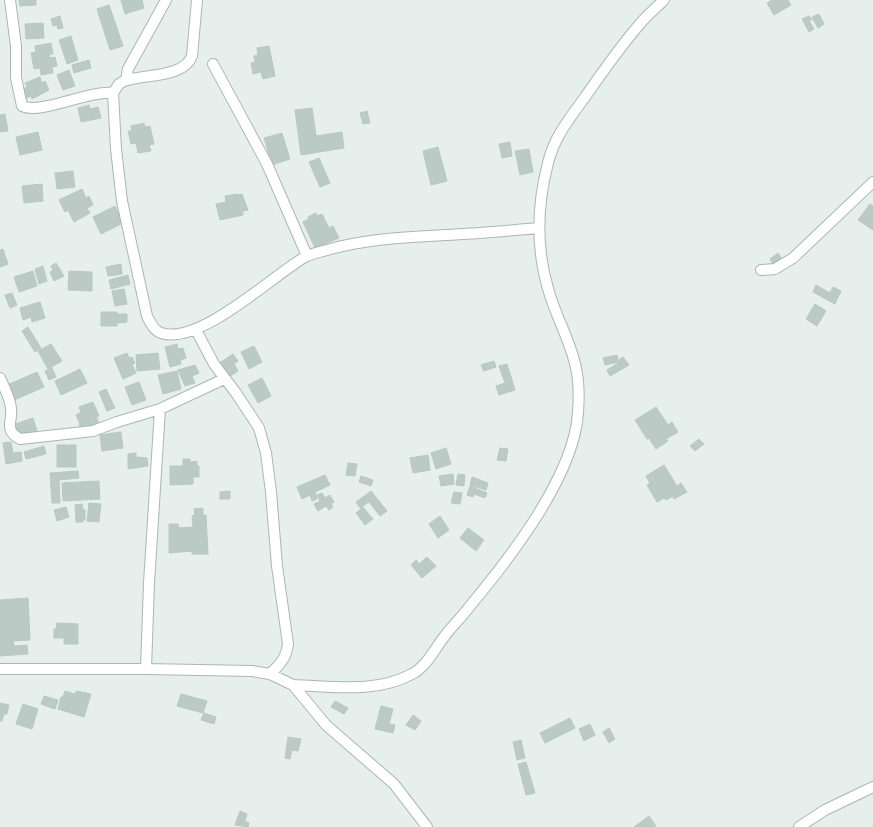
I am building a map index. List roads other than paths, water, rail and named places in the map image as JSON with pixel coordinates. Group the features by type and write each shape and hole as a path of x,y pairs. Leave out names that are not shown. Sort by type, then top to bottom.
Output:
{"street":[{"path":"10,0 16,46 16,78 22,106 28,108 46,107 102,92 113,93"},
{"path":"126,80 128,69 166,0"},
{"path":"197,0 192,56 189,63 178,70 126,80 118,84 113,93 116,149 122,201 147,316 152,326 159,333 171,335 196,330 220,317 307,256 340,246 382,238 539,228"},
{"path":"0,670 146,669 252,671 270,674 293,685 340,689 397,682 424,665 535,518 561,475 574,443 578,413 576,368 548,290 542,261 539,228 541,198 547,164 552,148 561,132 639,24 664,0"},
{"path":"214,64 267,164 307,256"},
{"path":"761,270 775,269 793,258 873,182"},
{"path":"196,330 224,379 236,393 258,428 266,453 277,566 288,644 286,656 282,663 270,674"},
{"path":"0,378 12,409 10,428 14,436 20,439 94,431 160,409 224,379"},
{"path":"146,669 149,583 160,409"},
{"path":"293,685 326,725 394,784 427,827"},
{"path":"799,827 825,810 873,786"}]}
